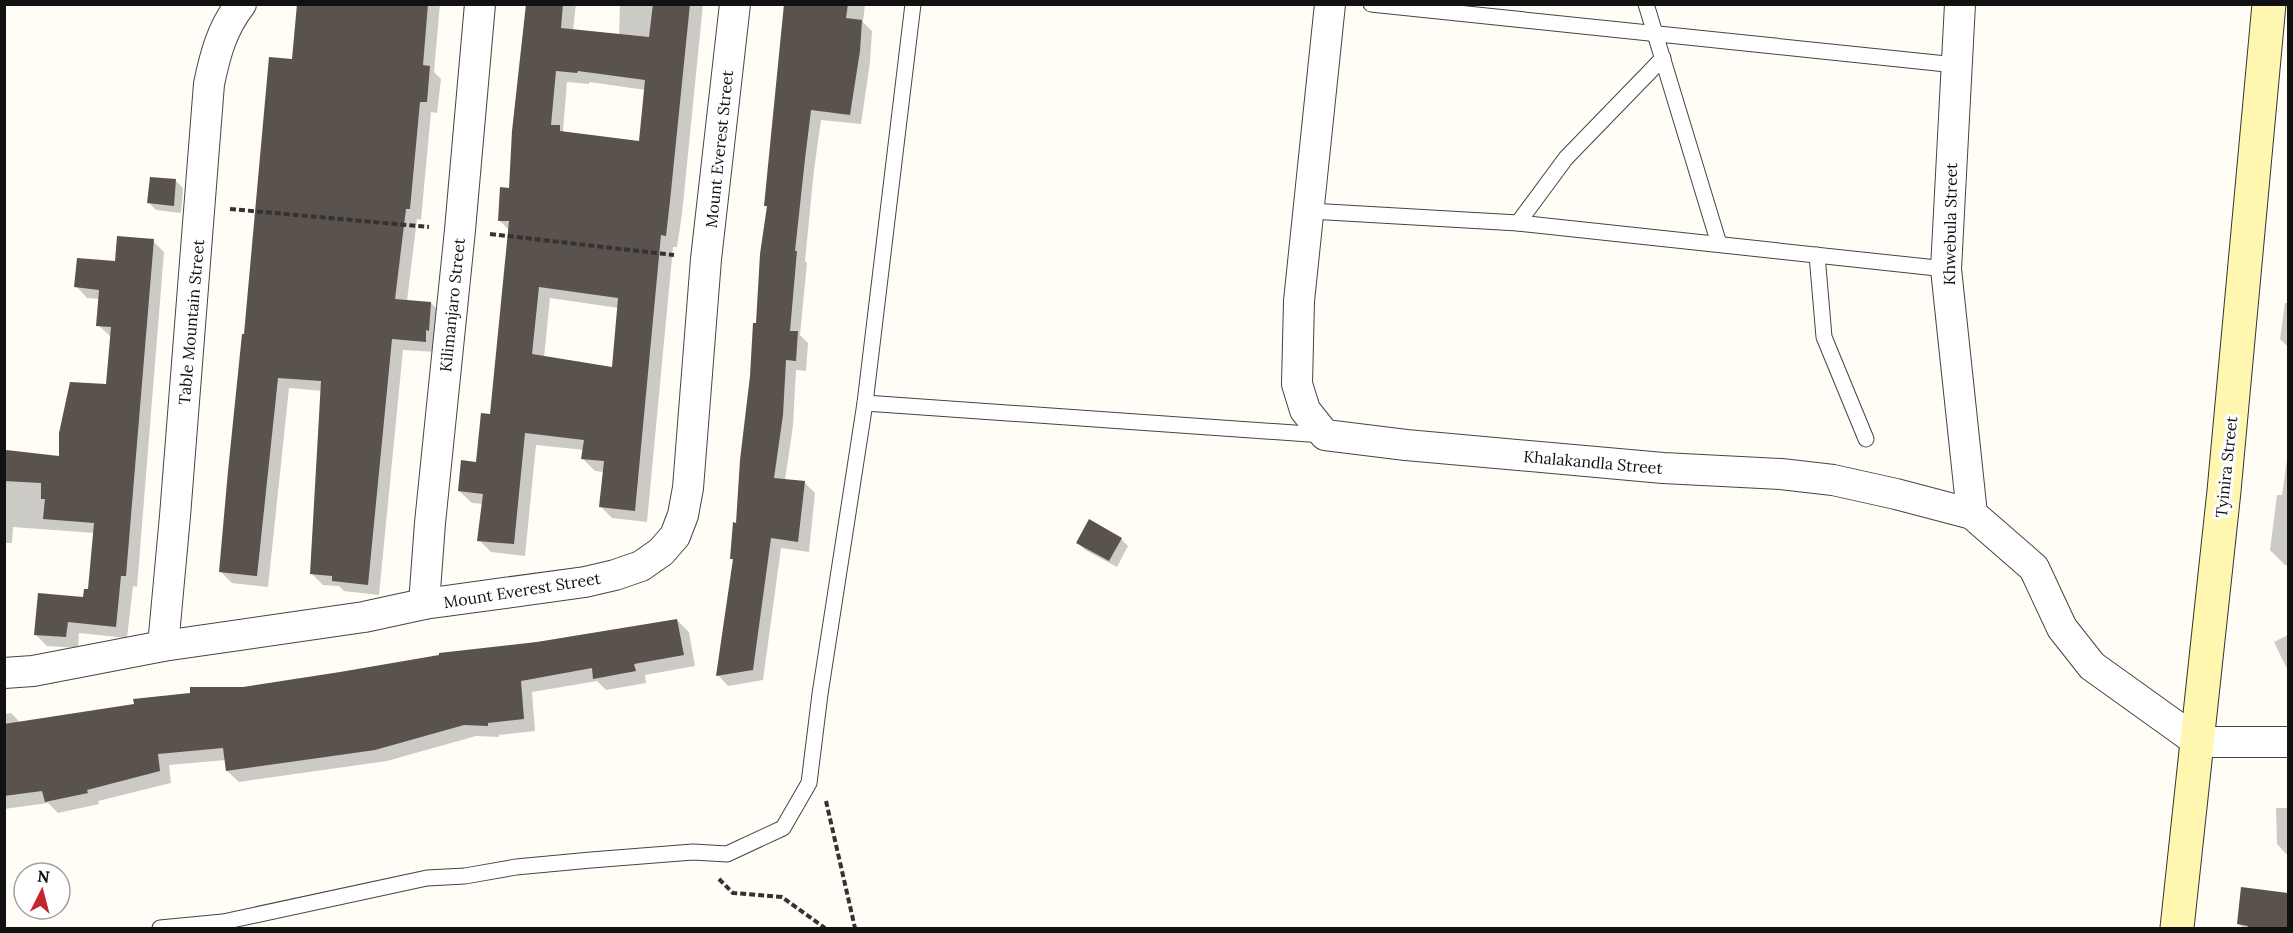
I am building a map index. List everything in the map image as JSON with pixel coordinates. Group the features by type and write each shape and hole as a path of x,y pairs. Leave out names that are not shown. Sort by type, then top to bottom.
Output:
{"street":[{"name":"Table Mountain Street","path":"163,646 209,84 217,48 231,16 241,4"},
{"name":"Kilimanjaro Street","path":"424,604 480,4"},
{"name":"Mount Everest Street","path":"4,673 33,671 163,646 364,617 424,604 585,582 641,566 661,552 675,536 683,515 688,488 706,259 735,4"},
{"path":"1325,435 1305,410 1297,384 1299,301 1330,4"},
{"name":"Khwebula Street","path":"1960,4 1946,269 1972,514"},
{"name":"Tyinira Street","path":"2177,928 2224,491 2269,4"},
{"name":"Khalakandla Street","path":"1325,435 1406,445 1663,468 1781,474 1833,480 1972,514 2034,568 2062,628 2092,666 2198,742"},
{"path":"2198,742 2289,742"}],"lane":[{"path":"160,928 223,922 427,878 465,876 527,866 693,852 727,854 783,828 809,783 820,694 865,402 913,4"},
{"path":"1371,4 1956,64"},
{"path":"1646,4 1719,244"},
{"path":"1518,223 1566,158 1663,58"},
{"path":"1310,211 1518,223 1946,269"},
{"path":"1817,255 1824,337 1866,439"},
{"path":"865,402 1325,435"}],"path":[{"path":"809,783 826,801 855,928"},
{"path":"693,852 733,893 782,897 825,928"}],"building":[{"path":"297,4 428,4 423,65 430,66 427,102 420,102 410,209 406,209 395,299 431,302 429,331 426,330 426,342 392,339 368,585 332,581 332,576 310,574 321,381 278,378 257,576 219,572 242,334 244,334 269,57 292,59"},
{"path":"526,4 563,4 561,28 649,37 653,4 690,4 666,236 661,235 635,511 599,507 604,461 581,459 584,440 525,433 514,544 477,541 483,494 458,491 461,460 476,462 481,413 490,414 509,221 498,221 500,187 509,188 512,131","holes":["556,71 577,73 578,71 645,80 639,141 560,131 560,125 551,125","539,287 618,298 612,367 532,354"]},
{"path":"784,4 848,4 846,18 862,20 860,51 850,115 811,110 795,251 797,251 790,331 798,331 796,361 786,360 783,415 774,478 805,481 798,542 771,538 753,670 716,676 733,559 730,559 733,522 736,523 753,323 756,323 760,254 767,206 764,206"},
{"path":"150,177 176,179 174,206 147,203"},
{"path":"117,236 154,239 126,576 121,576 116,627 68,622 66,637 34,635 38,593 83,597 84,589 88,589 94,523 43,519 45,499 41,499 41,483 4,481 6,450 59,456 59,433 70,382 106,384 111,327 96,326 99,290 74,287 77,258 115,261"},
{"path":"1089,519 1122,538 1109,561 1076,543"},
{"path":"677,619 684,655 634,664 636,671 593,679 592,668 521,681 524,719 488,723 488,726 464,725 375,750 226,771 223,748 158,754 160,771 87,790 88,793 45,802 42,791 4,796 4,724 134,704 133,699 190,693 190,687 243,687 439,655 439,653 537,642"},
{"path":"2241,887 2289,893 2289,928 2247,928 2248,926 2237,924"}]}
